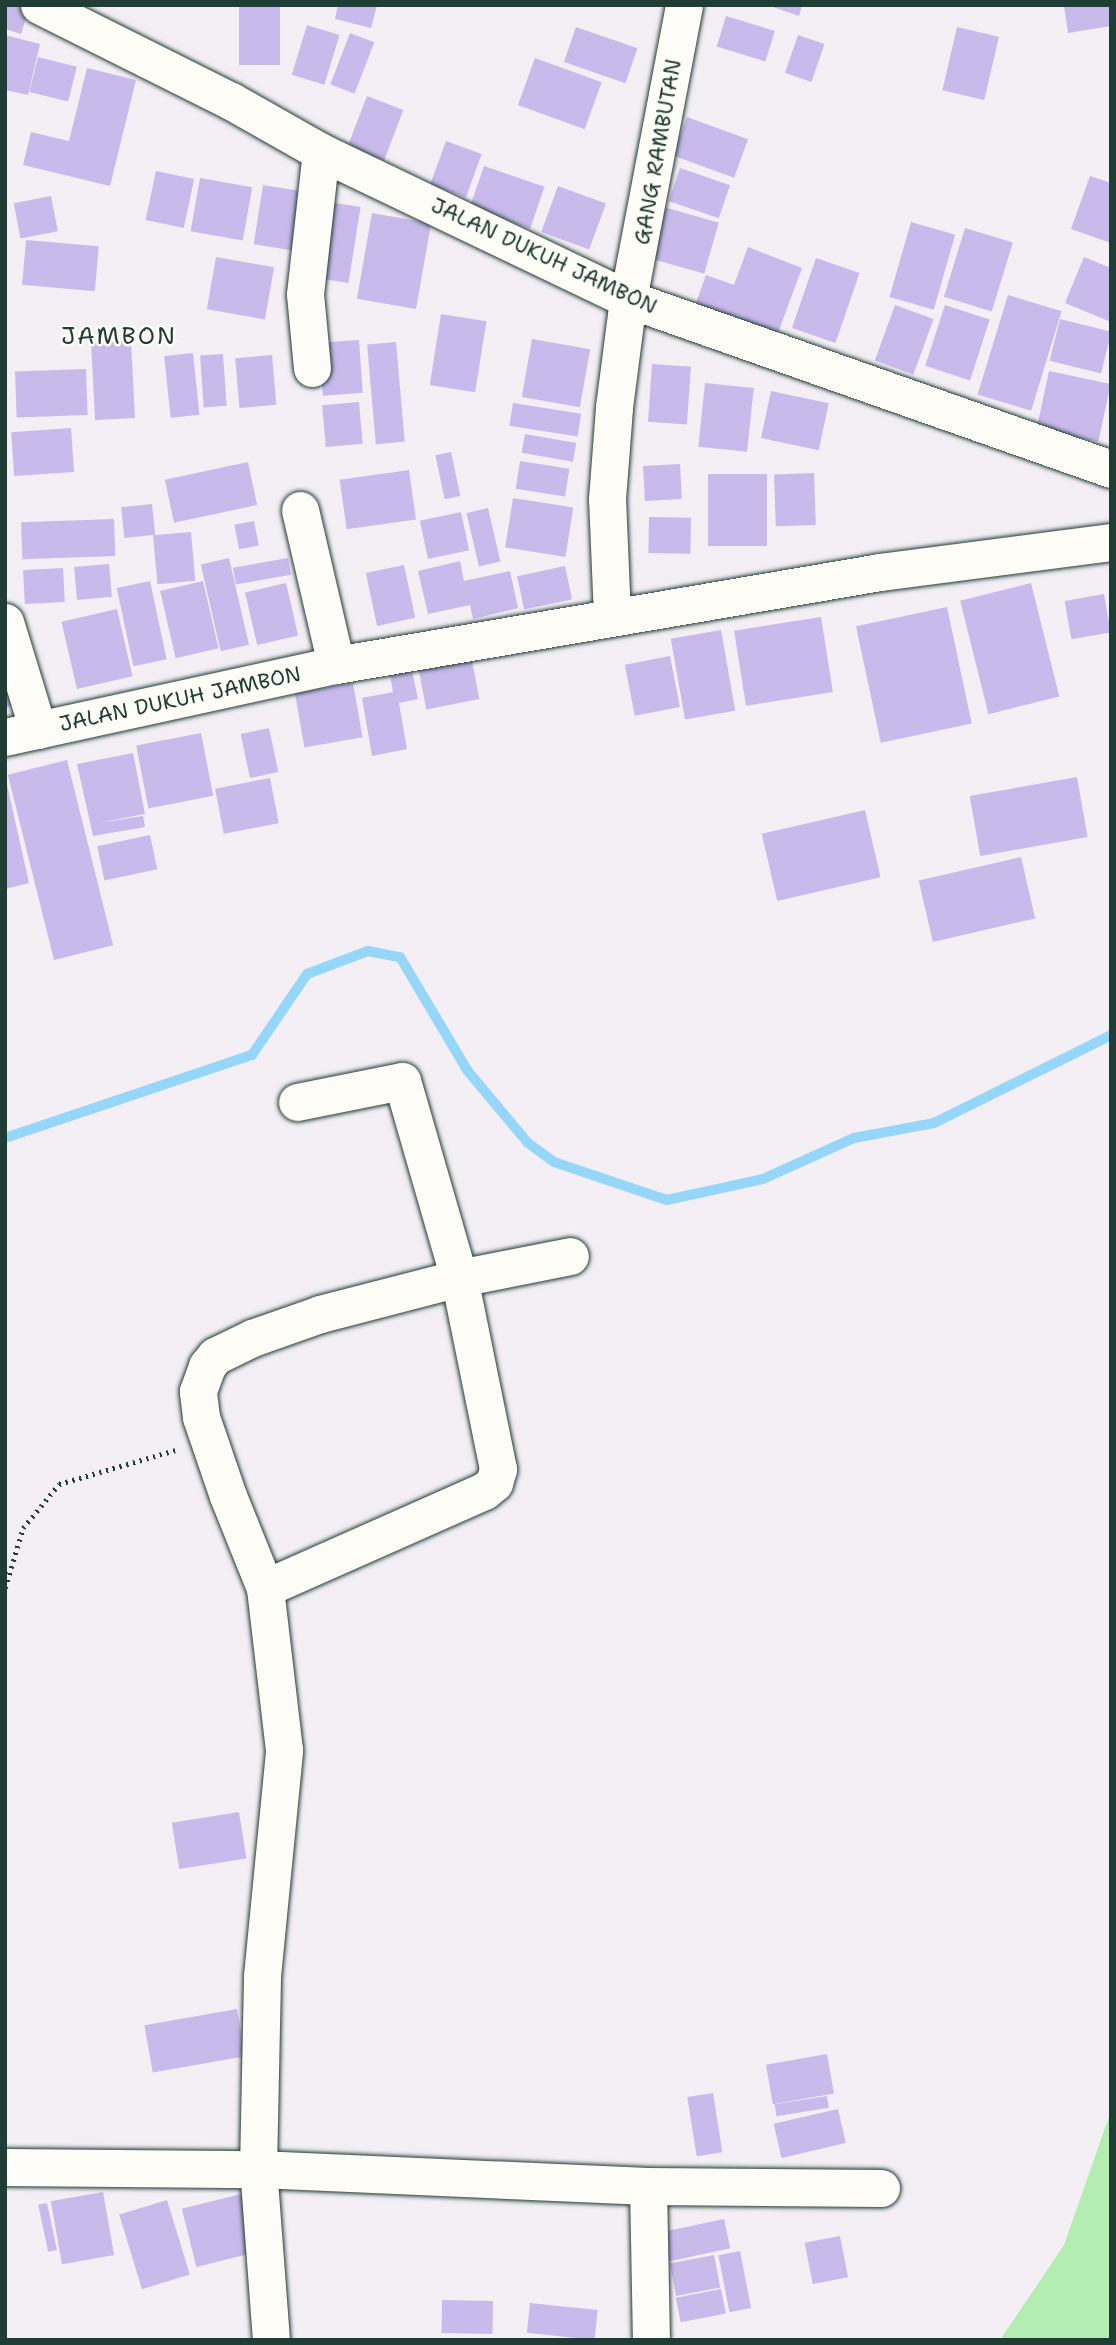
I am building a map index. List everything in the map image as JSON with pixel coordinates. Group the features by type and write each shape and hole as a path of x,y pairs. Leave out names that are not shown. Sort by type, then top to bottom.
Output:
{"street":[{"name":"JALAN DUKUH JAMBON","path":"39,5 231,101 321,152 628,299 1111,469"},
{"name":"GANG RAMBUTAN","path":"612,617 607,499 628,299 684,5"},
{"path":"313,368 304,294 321,152"},
{"path":"300,510 336,664"},
{"name":"JALAN DUKUH JAMBON","path":"5,622 21,734 336,664 880,572 1111,542"},
{"path":"265,1588 494,1483 498,1450 459,1278 402,1081 297,1102"},
{"path":"271,2340 258,2169 262,1976 284,1750 265,1588 209,1440 198,1391 207,1366 215,1356 320,1314 459,1278 570,1256"},
{"path":"5,2167 258,2169 648,2186 881,2188"},
{"path":"648,2186 651,2340"}],"path":[{"path":"5,1588 23,1528 59,1485 73,1477 209,1440"}],"green space":[{"path":"1111,2111 1111,2340 1000,2340 1064,2245"}],"building":[{"path":"5,5 30,5 21,34 5,29"},
{"path":"239,5 280,5 280,65 239,65"},
{"path":"338,5 377,5 371,28 335,19"},
{"path":"767,5 802,5 799,16"},
{"path":"1111,5 1111,26 1068,33 1064,6"},
{"path":"726,16 775,31 765,62 717,47"},
{"path":"307,25 340,35 324,85 292,75"},
{"path":"576,27 637,48 625,83 564,62"},
{"path":"957,27 999,37 984,100 942,90"},
{"path":"350,33 374,42 355,94 330,84"},
{"path":"5,35 40,44 28,95 5,90"},
{"path":"798,35 824,44 811,82 785,73"},
{"path":"38,57 77,67 68,102 29,92"},
{"path":"535,58 602,82 585,129 518,105"},
{"path":"87,68 136,80 110,186 23,165 31,132 69,141"},
{"path":"367,96 403,110 384,160 348,146"},
{"path":"687,117 748,139 734,178 673,156"},
{"path":"446,141 482,154 466,197 430,184"},
{"path":"484,166 545,187 530,228 470,208"},
{"path":"680,168 730,185 719,218 669,201"},
{"path":"156,171 194,179 184,228 146,220"},
{"path":"1090,176 1111,183 1111,243 1071,229"},
{"path":"200,178 252,187 243,240 191,231"},
{"path":"263,185 306,192 297,251 254,244"},
{"path":"558,186 606,203 589,249 541,232"},
{"path":"51,196 58,231 21,239 14,203"},
{"path":"323,201 361,207 348,283 311,277"},
{"path":"664,207 719,223 704,274 649,258"},
{"path":"372,213 431,223 416,309 357,299"},
{"path":"911,222 955,235 934,310 890,297"},
{"path":"965,228 1013,243 992,311 944,297"},
{"path":"26,240 99,246 95,291 22,285"},
{"path":"748,247 802,268 778,333 696,303 706,275 734,285"},
{"path":"216,257 274,267 265,319 207,309"},
{"path":"1084,257 1111,268 1111,322 1065,303"},
{"path":"816,258 859,273 835,343 792,328"},
{"path":"1008,295 1062,311 1031,411 978,394"},
{"path":"895,305 934,319 913,374 875,360"},
{"path":"945,305 990,320 970,380 925,366"},
{"path":"441,314 486,321 475,392 430,385"},
{"path":"1060,319 1111,332 1101,374 1050,361"},
{"path":"532,339 590,349 580,407 522,397"},
{"path":"359,340 363,393 323,396 319,343"},
{"path":"131,341 135,418 95,420 91,343"},
{"path":"396,342 405,442 376,444 367,345"},
{"path":"193,353 199,415 171,418 164,356"},
{"path":"223,354 227,406 204,407 200,356"},
{"path":"272,355 276,405 239,408 235,358"},
{"path":"652,364 691,367 687,425 648,422"},
{"path":"86,369 88,415 17,417 15,371"},
{"path":"1049,371 1111,384 1098,442 1037,429"},
{"path":"705,383 754,388 747,452 698,447"},
{"path":"771,391 829,403 819,450 761,438"},
{"path":"359,402 363,444 326,447 322,405"},
{"path":"513,403 581,414 578,437 509,426"},
{"path":"71,428 74,472 14,476 11,432"},
{"path":"525,434 576,443 573,462 522,453"},
{"path":"451,452 460,496 445,499 435,455"},
{"path":"520,461 569,469 565,496 516,489"},
{"path":"248,462 257,505 174,523 165,480"},
{"path":"680,464 682,499 645,501 643,466"},
{"path":"409,470 416,520 347,529 340,480"},
{"path":"814,473 816,525 776,526 774,474"},
{"path":"708,474 767,474 767,546 708,546"},
{"path":"513,498 573,508 565,557 505,547"},
{"path":"152,504 155,535 124,538 121,507"},
{"path":"488,508 500,562 479,567 467,513"},
{"path":"461,512 469,550 428,559 420,521"},
{"path":"649,517 691,518 690,554 648,553"},
{"path":"114,519 115,556 22,559 21,522"},
{"path":"254,521 259,546 239,549 234,525"},
{"path":"191,532 195,581 157,584 153,535"},
{"path":"229,558 249,645 221,651 201,565"},
{"path":"288,558 291,575 236,584 233,568"},
{"path":"460,561 464,581 510,571 518,608 473,619 470,605 428,614 418,571"},
{"path":"109,564 112,597 77,600 74,567"},
{"path":"404,565 415,618 377,626 366,573"},
{"path":"565,566 572,599 524,609 517,576"},
{"path":"63,568 65,602 25,604 23,570"},
{"path":"150,581 167,659 133,666 117,588"},
{"path":"203,581 219,648 176,658 160,591"},
{"path":"286,583 298,636 257,645 245,592"},
{"path":"1031,583 1059,697 988,714 960,601"},
{"path":"1104,594 1111,632 1071,639 1065,601"},
{"path":"947,607 972,723 881,743 856,626"},
{"path":"117,609 133,676 77,689 61,622"},
{"path":"821,617 833,692 746,706 734,631"},
{"path":"721,630 735,711 685,720 671,639"},
{"path":"470,651 479,699 426,709 417,661"},
{"path":"670,656 680,707 635,716 625,665"},
{"path":"412,671 418,699 399,703 407,749 372,756 362,698 393,692 390,675"},
{"path":"5,672 13,706 5,707"},
{"path":"353,683 363,737 304,747 295,693"},
{"path":"269,728 278,772 250,778 241,734"},
{"path":"201,733 213,796 148,808 136,746"},
{"path":"133,753 145,814 98,823 143,816 145,827 93,836 77,764"},
{"path":"67,760 113,945 54,960 8,775"},
{"path":"1077,777 1088,837 980,856 970,796"},
{"path":"270,778 279,823 224,834 215,789"},
{"path":"5,781 29,883 5,889"},
{"path":"865,810 881,877 777,901 762,834"},
{"path":"150,835 157,869 104,880 97,846"},
{"path":"1021,857 1035,918 933,942 919,881"},
{"path":"239,1812 246,1858 179,1869 172,1823"},
{"path":"237,2009 245,2056 153,2073 144,2025"},
{"path":"827,2054 834,2093 773,2104 766,2065"},
{"path":"713,2093 722,2152 697,2156 687,2097"},
{"path":"827,2096 829,2108 777,2116 775,2104"},
{"path":"838,2109 846,2143 782,2158 774,2124"},
{"path":"103,2192 114,2255 62,2264 51,2201"},
{"path":"241,2194 256,2252 196,2267 182,2209"},
{"path":"167,2200 190,2275 142,2289 119,2215"},
{"path":"47,2203 57,2250 48,2252 38,2205"},
{"path":"724,2219 730,2248 669,2261 662,2232"},
{"path":"840,2236 848,2277 813,2284 805,2243"},
{"path":"740,2251 751,2308 729,2312 718,2255"},
{"path":"714,2255 720,2287 676,2296 670,2264"},
{"path":"721,2289 726,2314 681,2322 676,2298"},
{"path":"442,2300 493,2301 492,2334 441,2333"},
{"path":"530,2303 598,2310 594,2340 527,2333"}],"waterway":[{"path":"5,1138 252,1055 307,974 368,951 400,957 467,1070 528,1143 554,1162 667,1200 763,1179 854,1138 934,1123 1111,1035"}],"district":[{"name":"JAMBON","path":"119,337"}]}
